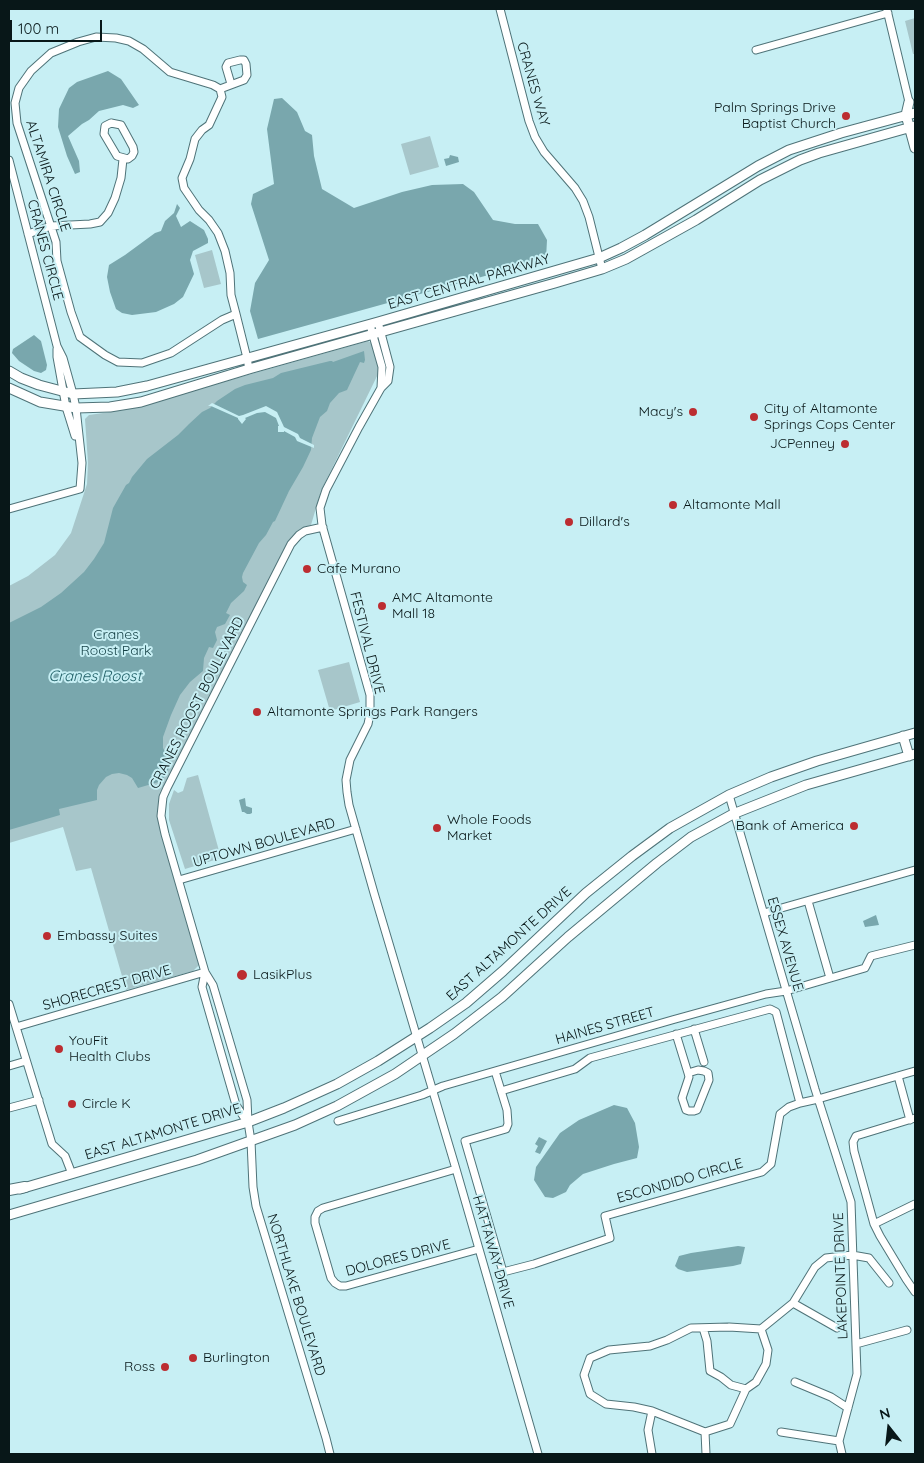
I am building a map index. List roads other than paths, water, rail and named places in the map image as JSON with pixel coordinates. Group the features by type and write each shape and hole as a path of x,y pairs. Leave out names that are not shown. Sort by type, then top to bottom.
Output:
{"highway":[{"path":"9,1191 25,1187"}],"main road":[{"path":"909,102 912,113 915,148"},
{"name":"EAST CENTRAL PARKWAY","path":"9,371 39,386 68,393 117,392 147,386 374,323 599,258 645,235 758,166 789,150 912,113"},
{"name":"EAST CENTRAL PARKWAY","path":"9,388 40,402 66,407 110,408 140,402 249,368 602,269 646,249 760,180 800,160 912,127"},
{"name":"EAST ALTAMONTE DRIVE","path":"25,1187 248,1122 337,1084 378,1061 466,1003 586,893 670,828 729,795 764,780 817,761 915,733"},
{"path":"9,1215 197,1160 295,1125 337,1106 395,1074 454,1034 502,997 568,937 691,837 733,814 806,786 912,755 903,736"}],"street":[{"name":"CRANES WAY","path":"500,9 529,121 535,137 544,152 575,188 583,201 602,269"},
{"path":"756,50 887,11 909,102"},
{"name":"ALTAMIRA CIRCLE","path":"220,89 213,85 170,72 143,49 129,42 116,38 96,36 50,53 31,70 19,88 15,103 17,123 56,242 57,261 70,312 80,336 105,356 118,362 142,363 171,353 214,325 236,314"},
{"path":"231,84 220,89 222,96 209,125 195,139 190,159 182,178 184,188 218,233 225,251 230,273 231,295 249,368"},
{"path":"111,122 121,125 133,148 132,156 128,159 123,159 117,156 104,134 105,126 111,122"},
{"path":"28,234 51,226 100,222 115,198 121,178 123,159"},
{"name":"CRANES CIRCLE","path":"9,160 58,346 57,357 68,393 76,408 80,448"},
{"name":"FESTIVAL DRIVE","path":"374,323 382,367 381,388 326,490 320,508 323,527 370,695 368,724 350,760 346,780 349,805 422,1056"},
{"name":"CRANES CIRCLE","path":"68,393 66,407 80,448"},
{"path":"9,509 80,489 82,463 80,448"},
{"name":"CRANES ROOST BOULEVARD","path":"251,1141 247,1100 213,985 205,972 162,824 161,807 165,793 291,544 299,534 323,527"},
{"name":"ESSEX AVENUE","path":"729,795 818,1099"},
{"name":"UPTOWN BOULEVARD","path":"179,880 356,829"},
{"path":"764,914 915,870"},
{"path":"808,901 830,978"},
{"name":"HAINES STREET","path":"338,1120 422,1096 443,1086 495,1071 865,968 871,956 915,945"},
{"name":"CRANES ROOST BOULEVARD","path":"205,972 202,987 206,1004 236,1105 248,1122"},
{"name":"SHORECREST DRIVE","path":"16,1027 205,972"},
{"path":"9,1004 52,1144 65,1156 72,1174"},
{"path":"501,1091 575,1069 590,1058 770,1009 776,1012 800,1103"},
{"path":"694,1029 704,1062"},
{"path":"676,1034 688,1073 688,1080 682,1098 686,1110 694,1111 697,1110 709,1080 708,1073 704,1070 688,1073"},
{"name":"HATTAWAY DRIVE","path":"422,1056 538,1454"},
{"path":"9,1066 26,1061"},
{"name":"ESCONDIDO CIRCLE","path":"495,1071 507,1110 508,1124 506,1129 465,1141 503,1272 534,1264 610,1238 605,1216 762,1172 771,1164 780,1114 788,1107 915,1070"},
{"path":"898,1076 913,1119 856,1136 853,1142 874,1224 915,1292"},
{"name":"LAKEPOINTE DRIVE","path":"818,1099 852,1202 856,1374 839,1441 842,1454"},
{"path":"9,1108 39,1100"},
{"name":"NORTHLAKE BOULEVARD","path":"251,1141 252,1187 256,1206 330,1454"},
{"name":"DOLORES DRIVE","path":"456,1169 324,1208 318,1211 315,1223 331,1278 340,1286 346,1286 479,1249"},
{"path":"874,1224 915,1204"},
{"path":"761,1329 768,1350 766,1364 756,1382 746,1389 730,1424 705,1432 652,1411 606,1404 590,1394 584,1375 590,1358 610,1350 650,1346 691,1328 761,1329 793,1303 815,1267 826,1258 852,1255 869,1258 889,1283"},
{"path":"793,1303 837,1328"},
{"path":"703,1328 707,1342 710,1371 731,1385 746,1389"},
{"path":"856,1344 907,1330"},
{"path":"795,1382 831,1397 848,1408"},
{"path":"652,1411 648,1430 652,1454"},
{"path":"705,1432 706,1454"},
{"path":"781,1432 839,1441"}],"water":[{"path":"108,71 121,79 139,105 133,108 123,105 99,111 68,136 79,161 80,172 75,174 58,127 59,109 69,88 77,82"},
{"path":"282,98 297,112 305,131 312,135 314,156 322,189 354,208 402,192 432,185 463,184 474,192 493,220 515,224 538,224 547,240 546,259 258,339 250,311 255,283 269,260 251,204 253,194 274,184 267,129 274,99"},
{"path":"450,155 458,157 459,162 446,166 444,159 449,158"},
{"path":"177,204 180,208 176,216 181,227 190,221 204,230 208,239 208,243 193,251 190,260 194,274 183,297 174,304 156,312 132,315 122,313 116,309 110,292 107,277 109,265 155,233 161,231 165,221 174,213"},
{"path":"34,335 41,341 47,365 46,370 41,373 34,371 19,361 12,353 13,349"},
{"name":"Cranes Roost","path":"364,351 364,363 360,362 347,390 339,393 330,403 327,411 320,417 312,438 311,450 303,467 275,521 259,543 243,573 243,582 247,585 244,591 231,603 226,613 230,615 225,624 217,627 215,632 217,640 213,648 209,647 204,658 203,671 190,682 180,695 163,737 163,748 172,762 162,781 138,788 132,778 127,775 112,774 106,777 99,785 97,800 59,809 60,815 9,830 9,623 41,607 61,593 84,572 104,543 113,508 126,485 147,459 178,435 202,412 235,389 245,385 273,378 281,373 330,361 333,362"},
{"path":"245,798 246,806 252,808 252,813 250,814 242,812 239,800"},
{"path":"876,915 879,925 865,927 863,921"},
{"path":"614,1105 627,1108 635,1123 639,1147 637,1158 583,1174 570,1185 566,1192 553,1198 545,1197 534,1180 536,1167 560,1133 579,1120"},
{"path":"539,1137 547,1141 540,1154 535,1152 538,1146 535,1144"},
{"path":"738,1246 745,1247 741,1264 687,1272 675,1266 679,1256"}],"place":[{"name":"Palm Springs Drive Baptist Church","path":"846,116"},
{"name":"Macy's","path":"693,412"},
{"name":"City of Altamonte Springs Cops Center","path":"754,417"},
{"name":"JCPenney","path":"845,444"},
{"name":"Altamonte Mall","path":"673,505"},
{"name":"Dillard's","path":"569,522"},
{"name":"Cafe Murano","path":"307,569"},
{"name":"AMC Altamonte Mall 18","path":"382,606"},
{"name":"Altamonte Springs Park Rangers","path":"257,712"},
{"name":"Bank of America","path":"854,826"},
{"name":"Whole Foods Market","path":"437,828"},
{"name":"Embassy Suites","path":"47,936"},
{"name":"LasikPlus","path":"242,975"},
{"name":"YouFit Health Clubs","path":"59,1049"},
{"name":"Circle K","path":"72,1104"},
{"name":"Burlington","path":"193,1358"},
{"name":"Ross","path":"165,1367"}],"park label":[{"name":"Cranes Roost Park","path":"116,644"}]}
